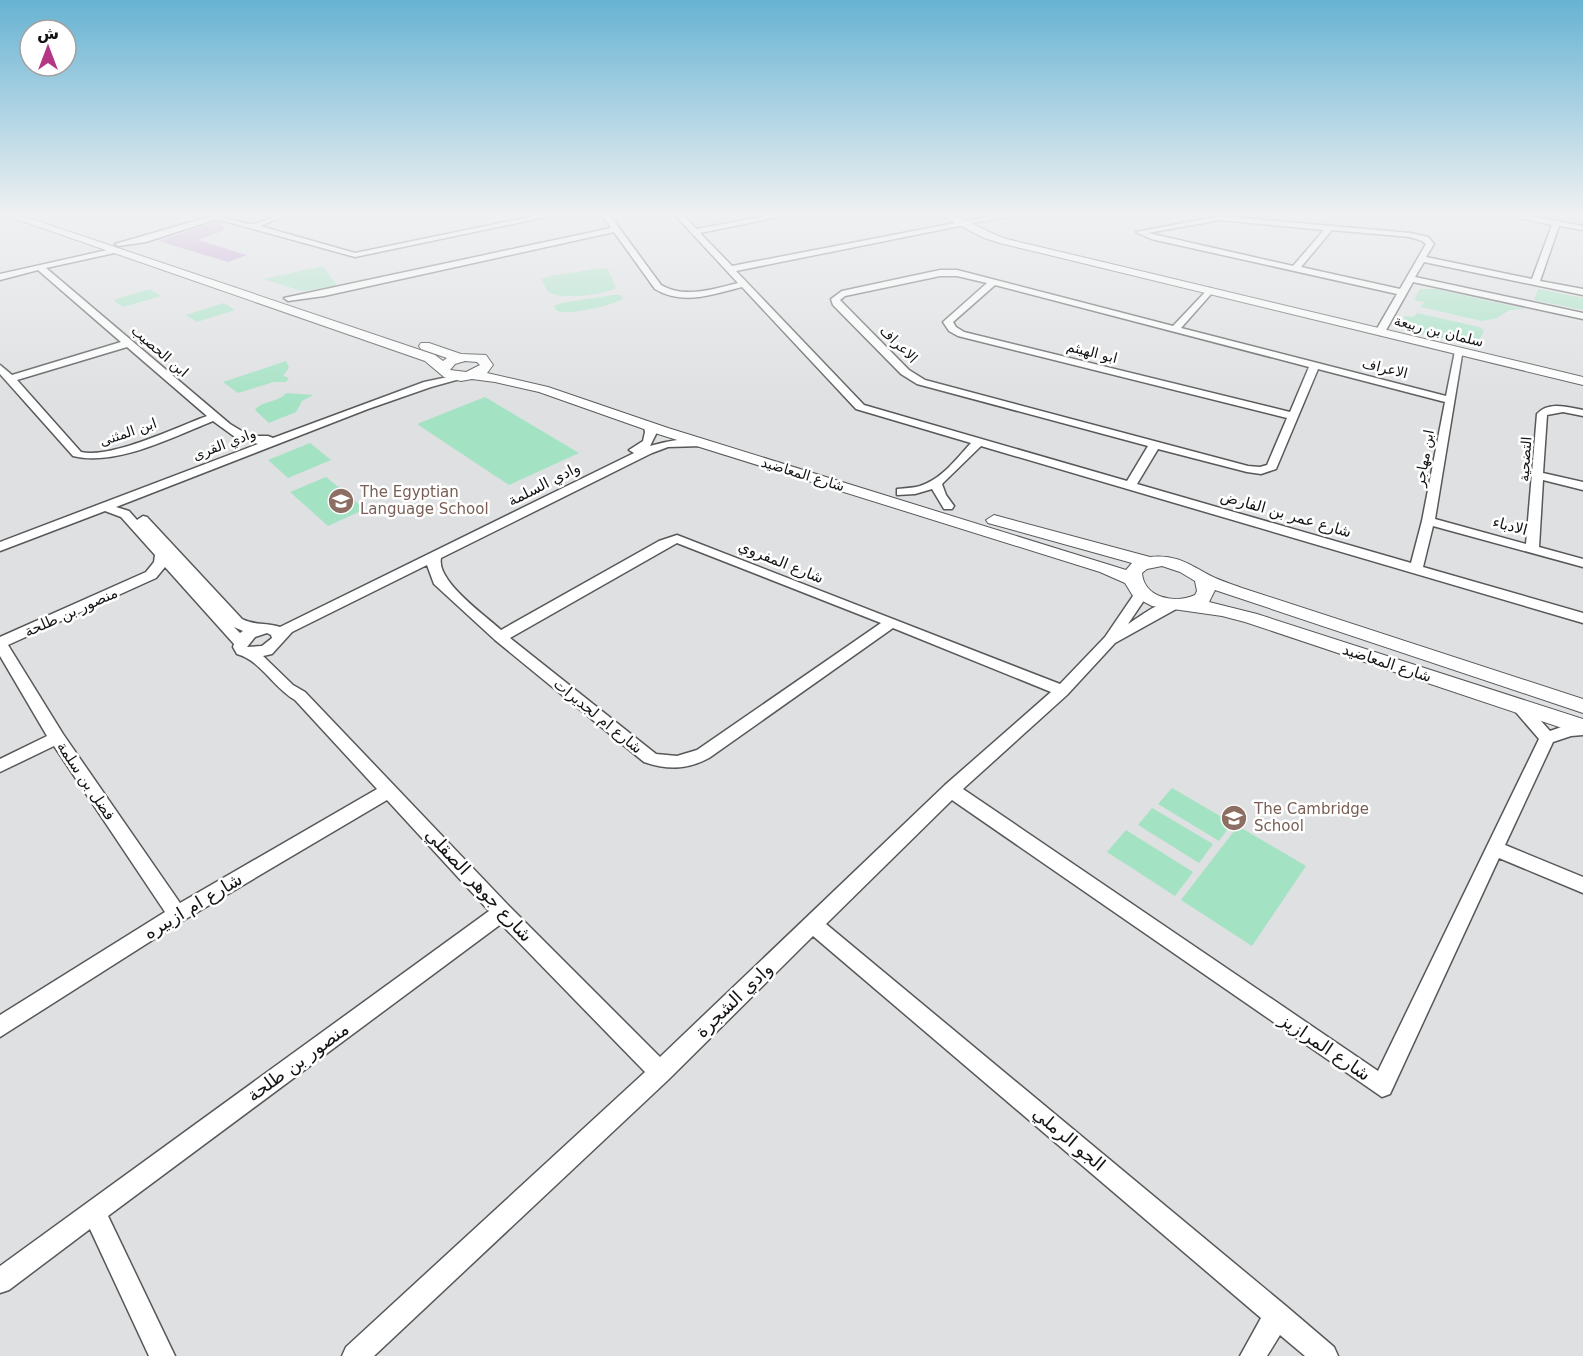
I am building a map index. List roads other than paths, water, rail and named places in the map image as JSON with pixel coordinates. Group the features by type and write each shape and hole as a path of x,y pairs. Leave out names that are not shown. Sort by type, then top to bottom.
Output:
{"street":[{"name":"ابن الحصيب","path":"52,277 234,432 252,441 268,439"},
{"path":"202,277 430,358 443,368 460,358"},
{"path":"231,277 460,358"},
{"path":"288,298 324,293 395,277"},
{"path":"651,277 658,287 667,293 686,295 745,284"},
{"name":"شارع عمر بن الفارض","path":"739,277 860,406 1583,618"},
{"name":"الاعراف","path":"921,277 842,294 836,297 835,301 914,379 1247,470 1266,470 1272,467 1314,366"},
{"name":"الاعراف","path":"968,277 1449,400"},
{"name":"سلمان بن ربيعة","path":"1153,277 1583,381"},
{"path":"1334,277 1402,292"},
{"path":"1511,277 1583,292"},
{"path":"1535,282 1537,277"},
{"path":"1380,332 1411,279 1583,316"},
{"name":"ابو الهيثم","path":"992,283 948,322 952,329 961,334 1293,416"},
{"path":"1174,330 1209,291"},
{"path":"308,305 309,299 324,293"},
{"path":"11,379 128,343"},
{"name":"ابن مهاجر","path":"1416,570 1428,521 1460,351"},
{"name":"شارع المعاضيد","path":"460,358 481,358 487,365 582,393 751,449 948,506 1147,562 1178,563 1203,579 1236,592 1583,706"},
{"path":"467,376 482,371 487,365"},
{"name":"ابن المثنى","path":"0,368 74,451 84,458 107,455 214,417"},
{"name":"شارع المعاضيد","path":"443,368 448,375 504,380 572,400 649,427 1106,568 1156,601 1233,613 1583,728"},
{"name":"وادي القرى","path":"131,495 231,453 425,380 443,368"},
{"name":"وادي القرى","path":"0,545 363,407 435,382 467,376"},
{"name":"التضحية","path":"1532,549 1542,414 1546,410 1555,409 1583,413"},
{"name":"وادي السلمة","path":"270,636 301,616 640,448 648,443 651,437 649,427"},
{"path":"231,453 242,448 244,444 234,432"},
{"path":"901,492 922,490 937,485 979,441"},
{"name":"وادي السلمة","path":"270,636 654,448 674,443 702,443"},
{"path":"1130,486 1154,445"},
{"path":"1539,476 1583,486"},
{"path":"937,485 940,495 948,506"},
{"path":"131,495 134,509 237,622 270,636"},
{"name":"شارع جوهر الصقلي","path":"102,506 125,514 246,648 288,689 300,696 502,912 660,1072"},
{"name":"الادباء","path":"1428,521 1583,563"},
{"name":"شارع المفروي","path":"500,637 664,543 677,539 1042,681 1062,691"},
{"name":"منصور بن طلحة","path":"0,644 141,580 157,569 161,563 161,556"},
{"path":"435,557 432,565 439,582"},
{"path":"1138,587 1135,569 1147,562"},
{"path":"400,573 423,575 439,582"},
{"name":"منصور بن طلحة","path":"141,580 174,578 183,580"},
{"path":"1182,605 1197,602 1206,595 1207,590 1203,579"},
{"name":"شارع ام لجديرات","path":"439,582 500,637 650,758 673,763 687,762 703,754 891,623"},
{"name":"وادي الشجرة","path":"355,1356 660,1072 951,790 1062,691 1110,640 1138,587"},
{"name":"وادي الشجرة","path":"1110,640 1125,634 1154,613 1182,605"},
{"path":"246,648 247,635 270,636"},
{"path":"246,648 270,636"},
{"name":"شارع جوهر الصقلي","path":"270,636 271,656 296,685 300,696"},
{"name":"فضل بن سلمة","path":"0,644 57,738 177,914"},
{"path":"1519,706 1547,738 1583,728"},
{"path":"0,766 57,738"},
{"name":"شارع المرازيز","path":"951,790 1382,1086 1547,738"},
{"name":"شارع ام ازبيره","path":"0,1027 177,914 390,790"},
{"path":"1494,848 1583,885"},
{"name":"منصور بن طلحة","path":"0,1281 502,912"},
{"name":"الجو الرملي","path":"812,924 1325,1356"},
{"path":"94,1212 162,1356"},
{"path":"1253,1356 1278,1315"}],"place":[{"name":"The Egyptian Language School","path":"341,501"},
{"name":"The Cambridge School","path":"1234,818"}]}
